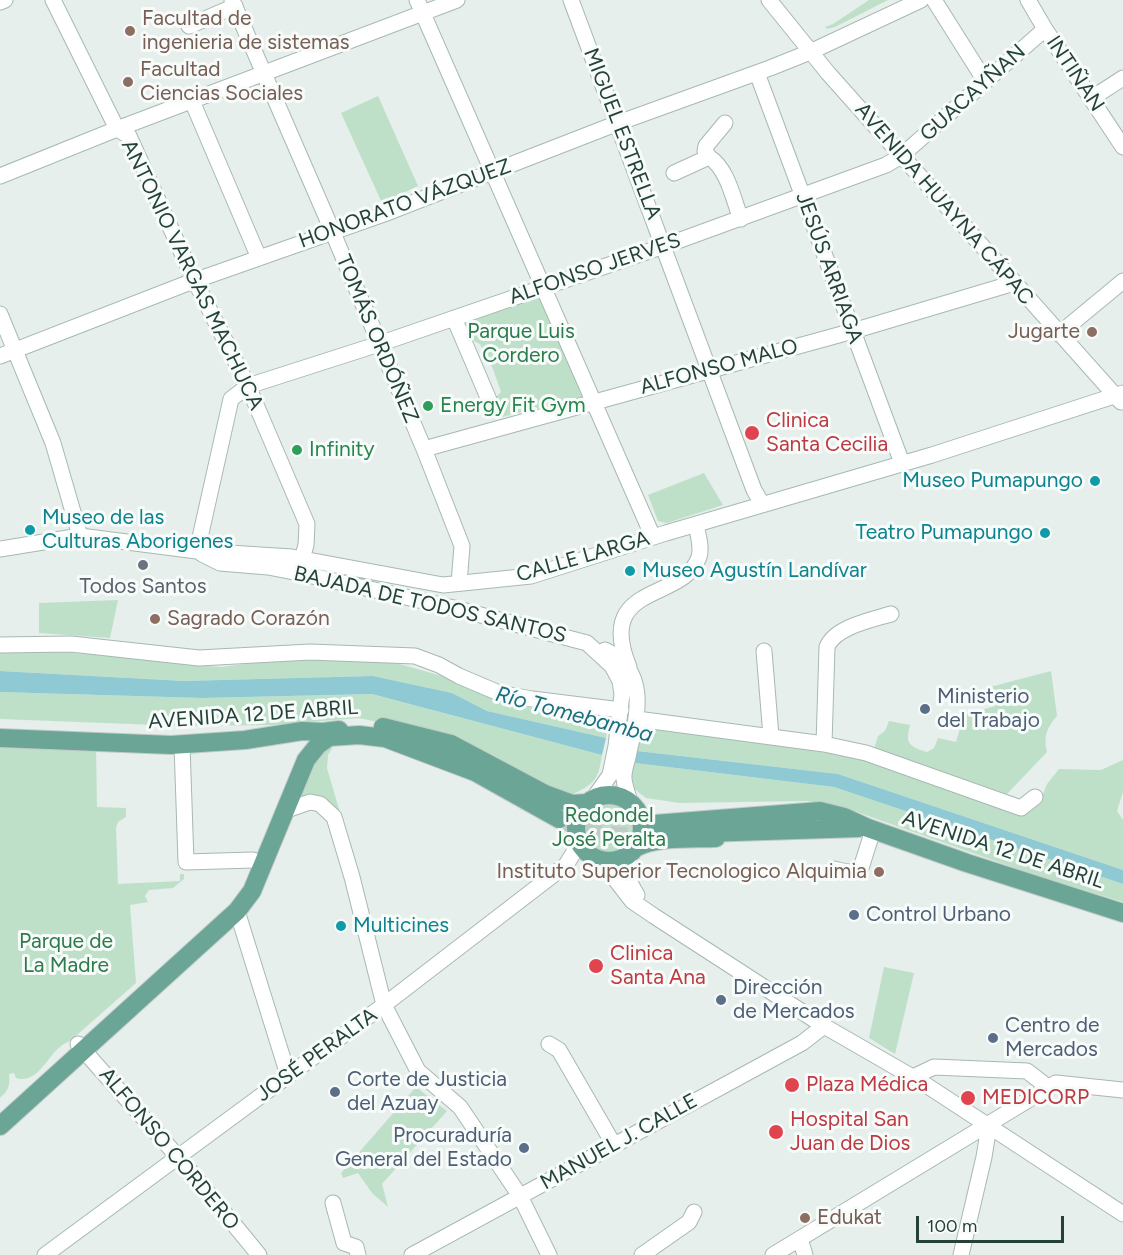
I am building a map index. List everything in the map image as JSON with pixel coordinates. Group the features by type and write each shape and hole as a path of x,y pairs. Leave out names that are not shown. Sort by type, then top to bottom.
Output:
{"main road":[{"path":"302,730 330,725 357,724 390,728 451,744 545,794 572,804 608,795 623,798 650,813 681,814 789,809 820,811"},
{"name":"AVENIDA 12 DE ABRIL","path":"0,738 182,745 245,740 302,730 321,739 363,729 445,749 561,815 474,772 385,738 359,735 321,739"},
{"path":"0,1114 81,1047 237,911 252,891 306,760 321,739"},
{"path":"0,1126 230,905 242,888 295,760 306,745 321,739"},
{"path":"440,758 489,785 547,824 577,840"},
{"path":"590,801 578,815 575,830 577,840 583,850 602,861 617,861 642,845 814,829"},
{"path":"632,804 638,813 642,827 639,842 633,851"},
{"name":"AVENIDA 12 DE ABRIL","path":"871,829 654,829 820,811 844,817 967,863 1123,913"}],"street":[{"path":"0,2 5,0"},
{"name":"ANTONIO VARGAS MACHUCA","path":"53,0 117,129 129,136 195,282 248,386 307,524 306,545 302,559"},
{"path":"0,176 263,74 420,7 457,0"},
{"name":"MIGUEL ESTRELLA","path":"571,0 754,490 762,504"},
{"name":"AVENIDA HUAYNA CÁPAC","path":"769,0 810,52 901,156 1059,334 1120,398"},
{"name":"HONORATO VÁZQUEZ","path":"0,356 258,258 333,233 618,123 757,73 810,52 921,0"},
{"path":"934,0 985,81"},
{"name":"INTIÑAN","path":"1028,0 1123,147"},
{"path":"189,26 234,3"},
{"name":"TOMÁS ORDÓÑEZ","path":"234,3 424,449 462,546 459,583"},
{"path":"420,7 653,537"},
{"name":"GUACAYÑAN","path":"901,156 1045,29"},
{"name":"JESÚS ARRIAGA","path":"757,73 902,463"},
{"path":"1092,98 1123,78"},
{"path":"192,101 258,258"},
{"path":"724,123 706,146 705,151 709,158 722,169 741,219"},
{"name":"ALFONSO JERVES","path":"248,386 379,344 741,219 883,167 901,156"},
{"path":"674,173 709,158"},
{"path":"1059,334 1123,282"},
{"name":"ALFONSO MALO","path":"424,449 853,331 1014,283"},
{"path":"0,314 53,443 80,536"},
{"path":"454,318 489,400"},
{"path":"197,551 231,399 248,386"},
{"name":"CALLE LARGA","path":"0,549 80,536 197,551 302,559 443,585 531,576 762,504 1120,398"},
{"path":"632,804 624,778 637,719 638,700 636,686 621,639 623,624 631,607 646,596 687,574 695,566 700,555 696,525"},
{"name":"BAJADA DE TODOS SANTOS","path":"197,551 220,563 268,567 299,573 454,608 587,643 603,656 617,673 622,694 609,775 590,801"},
{"path":"824,744 827,647 830,639 838,632 891,614"},
{"path":"587,643 612,653 630,670"},
{"path":"0,645 70,644 199,658 310,652 415,656 499,693 621,710"},
{"path":"764,651 771,736"},
{"path":"637,719 771,736 866,753 1021,808 1035,797"},
{"path":"182,745 186,862 253,860"},
{"path":"284,811 310,802 320,804 334,817 352,877 384,1005 417,1071 459,1107 520,1196 549,1255"},
{"path":"834,869 850,873 857,872 861,868 871,829"},
{"name":"JOSÉ PERALTA","path":"45,1255 384,1005 566,866 577,840"},
{"path":"633,851 626,871 628,881 654,916"},
{"path":"595,859 608,870 632,901 654,916 824,1026 913,1077 1123,1214"},
{"path":"237,911 288,1075"},
{"name":"MANUEL J. CALLE","path":"412,1255 802,1043 824,1026"},
{"path":"549,1044 560,1050 614,1145"},
{"name":"ALFONSO CORDERO","path":"81,1047 178,1157 259,1255"},
{"path":"913,1077 934,1067 1027,1071 1049,1088"},
{"path":"773,1255 1056,1083 1123,1090"},
{"path":"961,1255 984,1157 988,1126"},
{"path":"333,1203 344,1243 356,1247 357,1255"},
{"path":"642,1255 689,1222 694,1212"},
{"path":"800,1239 805,1255"}],"green space":[{"path":"869,0 888,0 835,27 827,29 825,27 833,24"},
{"path":"378,96 418,186 382,203 341,113"},
{"name":"Parque Luis Cordero","path":"539,294 551,317 582,397 498,418 493,400 501,392 493,369 480,344 466,337 459,321"},
{"path":"704,473 723,505 667,523 658,521 648,495"},
{"path":"118,600 110,638 39,633 39,603"},
{"path":"59,648 73,653 98,650 184,664 221,667 293,658 389,661 449,678 495,697 532,708 605,721 608,728 606,738 487,711 452,693 373,676 184,681 0,671 0,650"},
{"path":"1051,671 1057,716 1047,732 1045,742 1047,752 1007,794 874,749 878,736 885,731 889,721 910,725 908,740 912,746 927,752 934,748 938,738 956,742 964,715 995,706 997,700 986,688"},
{"path":"0,692 202,698 372,694 602,755 599,771 594,781 571,795 553,790 491,754 451,736 358,718 274,725 182,726 0,719"},
{"path":"644,727 723,734 853,757 1022,812 1023,809 1039,804 1047,784 1059,769 1101,770 1123,760 1123,792 1117,811 1123,820 1123,870 838,774 637,751"},
{"name":"Parque de La Madre","path":"0,740 96,747 97,807 126,808 126,817 118,822 116,828 118,884 180,881 180,874 184,874 184,879 173,888 149,890 145,896 148,902 130,905 136,983 70,1041 62,1045 32,1076 25,1079 16,1078 14,1073 9,1074 8,1087 0,1098"},
{"path":"334,745 328,755 327,768 341,816 296,801 321,751"},
{"path":"635,763 834,787 1123,884 1123,902 1032,874 857,812 808,801 679,803 646,798 633,788 630,776"},
{"name":"Redondel José Peralta","path":"609,801 619,803 628,809 634,818 636,828 634,838 628,847 619,853 609,855 599,853 590,847 584,838 582,828 584,818 590,809 599,803"},
{"path":"884,967 914,973 895,1054 869,1038"},
{"path":"416,1087 447,1111 382,1184 388,1207 372,1193 358,1173 343,1178 341,1173"}],"water":[{"path":"0,671 184,681 373,676 452,693 487,711 606,738 602,755 372,694 202,698 0,692"},
{"path":"637,751 838,774 1123,870 1123,884 834,787 635,763"}],"tunnel":[{"path":"559,819 591,832 619,836 654,834"}],"place":[{"name":"Facultad de ingenieria de sistemas","path":"130,31"},
{"name":"Facultad Ciencias Sociales","path":"128,82"},
{"name":"Jugarte","path":"1092,332"},
{"name":"Energy Fit Gym","path":"428,406"},
{"name":"Clinica Santa Cecilia","path":"752,433"},
{"name":"Infinity","path":"297,450"},
{"name":"Museo Pumapungo","path":"1095,481"},
{"name":"Museo de las Culturas Aborigenes","path":"30,530"},
{"name":"Teatro Pumapungo","path":"1045,533"},
{"name":"Todos Santos","path":"143,565"},
{"name":"Museo Agustín Landívar","path":"630,571"},
{"name":"Sagrado Corazón","path":"155,619"},
{"name":"Ministerio del Trabajo","path":"925,709"},
{"name":"Instituto Superior Tecnologico Alquimia","path":"879,872"},
{"name":"Control Urbano","path":"854,915"},
{"name":"Multicines","path":"341,926"},
{"name":"Clinica Santa Ana","path":"596,966"},
{"name":"Dirección de Mercados","path":"721,1000"},
{"name":"Centro de Mercados","path":"993,1038"},
{"name":"Plaza Médica","path":"792,1085"},
{"name":"Corte de Justicia del Azuay","path":"335,1092"},
{"name":"MEDICORP","path":"968,1098"},
{"name":"Hospital San Juan de Dios","path":"776,1132"},
{"name":"Procuraduría General del Estado","path":"524,1148"},
{"name":"Edukat","path":"805,1218"}],"water label":[{"name":"Río Tomebamba","path":"574,715"}]}
